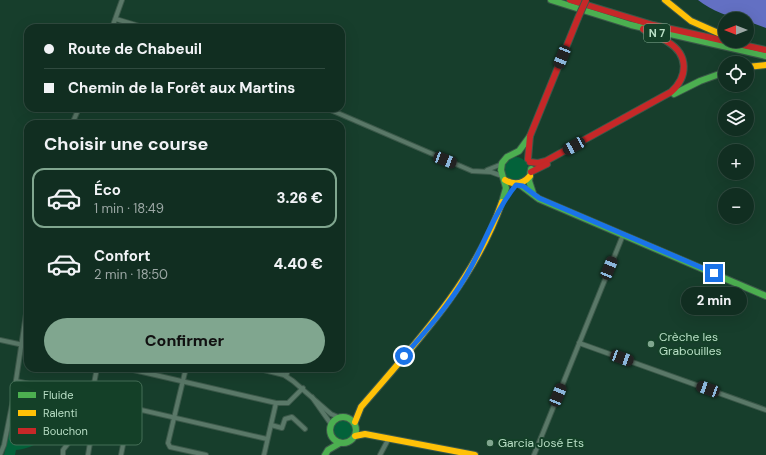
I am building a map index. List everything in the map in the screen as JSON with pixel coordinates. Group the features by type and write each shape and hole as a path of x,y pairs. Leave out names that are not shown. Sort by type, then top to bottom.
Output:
{"main road":[{"name":"N 7","path":"551,0 594,15 643,29 766,56"},
{"name":"N 7","path":"570,0 653,25 718,39"},
{"path":"327,453 332,436 331,424 338,417 348,417 361,407 449,300 466,277 481,248 505,193 502,164 507,157 514,154 530,136 586,0"},
{"path":"665,0 691,21 718,33"},
{"path":"514,154 519,154 529,161 538,163 546,161 671,92 680,84 685,69 681,53 668,42 649,34 643,29"},
{"name":"N 7","path":"754,47 766,50"},
{"path":"754,67 766,66"},
{"path":"500,207 518,184 530,174 687,87 718,75"},
{"path":"530,136 530,186 536,197"},
{"path":"504,178 527,188 536,197 766,296"},
{"path":"355,436 356,425 361,407"},
{"path":"348,417 365,434"},
{"path":"327,453 340,443 349,442 355,436 365,434 475,455"},
{"path":"332,436 340,443"}],"street":[{"path":"114,24 122,0"},
{"path":"116,19 133,24"},
{"path":"335,112 472,171 495,172 504,178"},
{"path":"483,172 502,164"},
{"path":"534,455 623,235"},
{"path":"16,381 24,326"},
{"path":"0,340 24,345"},
{"path":"579,343 766,410"},
{"path":"142,372 276,404 287,404 303,388"},
{"path":"185,372 168,443 170,447 206,455"},
{"path":"271,372 286,376 303,388 331,414 338,417"},
{"path":"286,376 288,372"},
{"path":"312,397 331,424"},
{"path":"264,455 276,404"},
{"path":"0,454 10,408"},
{"path":"142,410 267,439"},
{"path":"271,425 282,430 285,419 292,417 305,429"},
{"path":"380,455 389,438"},
{"path":"63,455 63,450 67,445"},
{"path":"88,455 90,445"},
{"path":"122,455 123,445"}],"green space":[{"path":"516,157 521,158 527,164 527,174 521,180 516,181 511,180 505,174 504,169 505,164 511,158"},
{"path":"343,419 351,422 354,430 351,438 343,441 335,438 332,430 335,422"},
{"path":"10,430 10,445 35,445 25,449 16,450 15,455 4,455"}],"water":[{"path":"698,0 766,0 766,28 754,24 754,12 719,12"}],"traffic: fast":[{"path":"551,0 631,25 766,56"},
{"path":"674,94 700,81 718,75"},
{"path":"502,202 506,188 501,170 502,163 507,157 519,151 530,136"},
{"path":"531,169 529,181 533,193"},
{"path":"519,184 539,199 766,296"},
{"path":"343,417 352,421 356,430 352,439 343,443 334,439 330,430 334,421 343,417"},
{"path":"325,455 328,450 340,443"}],"traffic: slow":[{"path":"665,0 691,21 718,33"},
{"path":"754,66 766,65"},
{"path":"505,180 512,183 519,183 525,181 530,176"},
{"path":"355,422 361,407 422,336 459,285 476,259 502,202"},
{"path":"355,436 365,434 475,455"}],"traffic: jam":[{"path":"570,0 653,25 766,50"},
{"path":"578,18 586,0"},
{"path":"528,159 530,136 578,18"},
{"path":"530,162 538,163 546,161 671,92 677,86 681,80 684,66 680,53 668,42 643,29"},
{"path":"531,172 547,164"}],"place":[{"name":"Crèche les Grabouilles","path":"651,344"},
{"name":"Garcia José Ets","path":"490,443"}],"route":[{"path":"404,356 439,314 466,277 500,207 510,192 516,185 519,184 527,188 536,197 714,273"}]}
